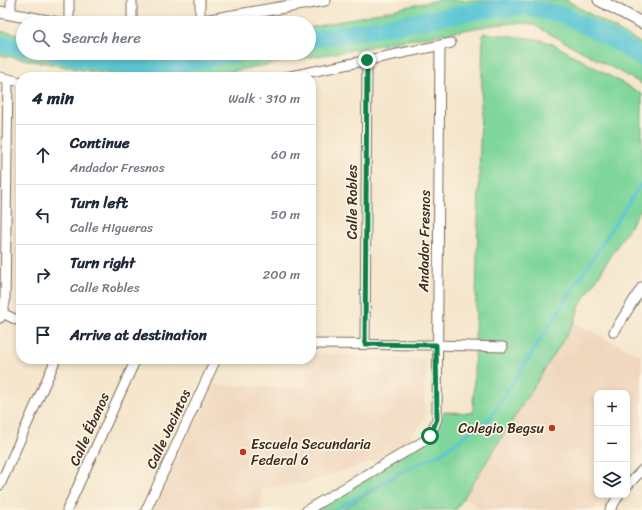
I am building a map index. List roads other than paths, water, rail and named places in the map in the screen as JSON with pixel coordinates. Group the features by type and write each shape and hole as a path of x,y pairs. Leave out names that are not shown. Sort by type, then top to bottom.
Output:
{"street":[{"path":"11,0 6,13 22,16"},
{"path":"69,16 70,0"},
{"path":"132,0 132,16"},
{"path":"197,16 200,0"},
{"path":"222,16 270,5 325,0"},
{"path":"599,0 642,23"},
{"path":"311,72 451,43"},
{"name":"Andador Fresnos","path":"307,510 430,436 437,419 436,345 440,45"},
{"name":"Calle Robles","path":"365,344 367,60"},
{"path":"16,81 4,78 2,241 5,303 1,314 16,320"},
{"path":"614,332 642,288"},
{"path":"316,344 503,347"},
{"path":"0,485 54,364"},
{"name":"Calle Ébanos","path":"67,510 134,364"},
{"name":"Calle Jacintos","path":"146,510 214,364"},
{"path":"630,483 642,470"},
{"path":"610,510 617,498"}],"waterway":[{"path":"316,39 489,9 524,7 563,15 613,40 642,58"},
{"path":"0,44 16,47"},
{"path":"92,60 132,67 158,68 202,60"},
{"path":"336,510 403,471 440,454 490,418 642,182"}],"place":[{"name":"Colegio Begsu","path":"552,428"},
{"name":"Escuela Secundaria Federal 6","path":"243,452"}]}
